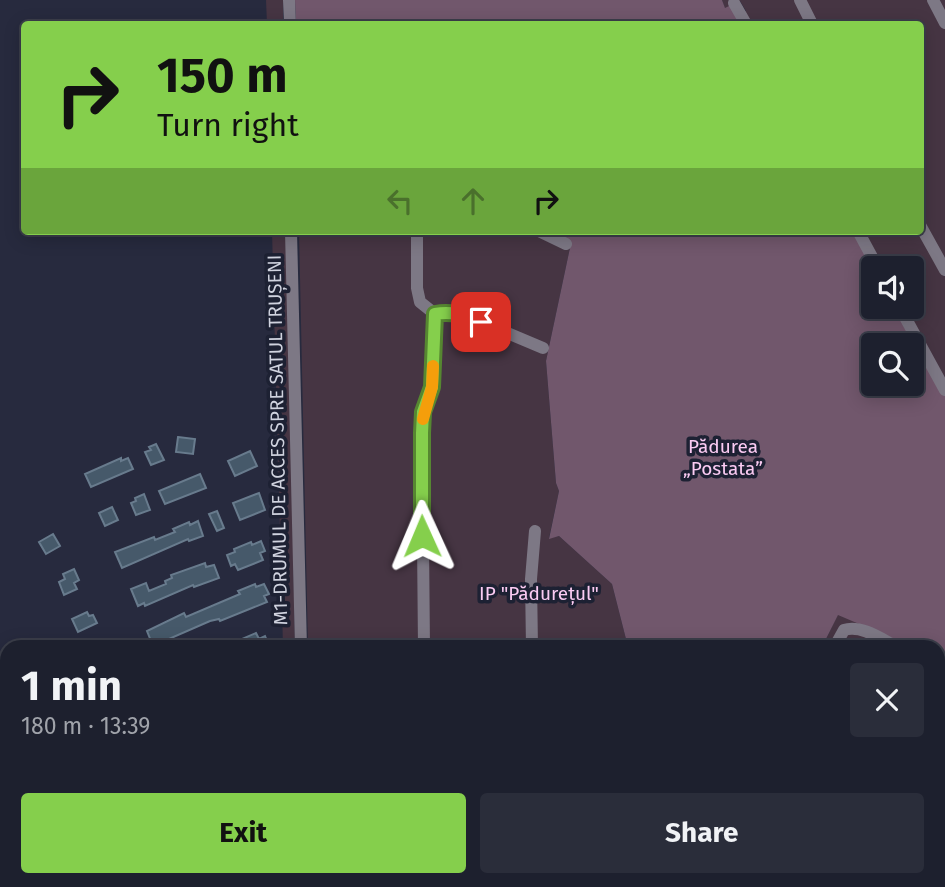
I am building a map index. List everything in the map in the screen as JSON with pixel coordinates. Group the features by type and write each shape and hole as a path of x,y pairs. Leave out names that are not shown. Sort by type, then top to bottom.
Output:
{"street":[{"path":"289,0 290,21"},
{"path":"800,0 810,21"},
{"path":"933,0 945,23"},
{"path":"734,3 744,21"},
{"path":"924,232 945,270"},
{"name":"M1-DRUMUL DE ACCES SPRE SATUL TRUȘENI","path":"291,235 301,640"},
{"path":"417,235 417,288 420,302 435,314 460,313 543,348"},
{"path":"547,235 566,244"},
{"path":"860,235 872,256"},
{"path":"424,640 422,433 423,412 432,387 435,314"},
{"path":"906,319 945,390"},
{"path":"533,640 531,579 536,531"},
{"path":"838,640 844,630 851,627 883,640"}],"green space":[{"path":"266,0 283,0 283,21 267,21"},
{"path":"295,0 722,0 725,8 731,5 740,21 296,21"},
{"path":"722,0 945,0 945,396 924,357 924,333 911,333 903,319 924,319 924,256 869,256 857,235 924,235 924,21 740,21 737,16 746,11 740,1 725,9"},
{"path":"272,235 287,235 295,640 283,640"},
{"name":"IP \"Pădurețul\"","path":"299,235 555,235 571,243 546,361 556,483 559,491 549,538 559,536 612,584 627,640 308,640"},
{"name":"Pădurea „Postata”","path":"555,235 857,235 867,256 861,256 861,319 903,319 911,333 861,333 861,396 924,396 924,357 945,396 945,640 897,640 838,615 826,640 627,640 612,584 559,536 549,539 559,491 556,483 546,361 571,243"},
{"path":"838,614 897,640 826,640"}],"building":[{"path":"178,437 195,439 193,454 176,452"},
{"path":"156,444 164,460 151,465 145,452"},
{"path":"250,451 257,466 235,476 228,461"},
{"path":"121,458 121,461 128,458 133,469 91,487 85,474"},
{"path":"200,474 206,488 165,504 159,491"},
{"path":"259,493 265,510 240,520 233,503"},
{"path":"144,494 150,510 136,515 131,503"},
{"path":"112,507 118,520 105,526 99,513"},
{"path":"217,511 224,528 217,531 209,514"},
{"path":"198,521 203,536 189,541 188,539 122,568 115,552 154,537 155,540 175,532 173,529"},
{"path":"53,534 60,546 46,554 39,542"},
{"path":"261,541 265,551 260,553 263,560 238,570 235,564 231,566 227,555 235,552 234,549"},
{"path":"205,563 206,567 214,565 219,578 194,587 193,585 145,606 144,603 138,606 131,589 146,583 149,591 166,584 165,581 172,578 171,575"},
{"path":"74,569 79,580 74,583 77,589 64,595 59,582 65,579 63,574"},
{"path":"255,584 256,587 264,584 269,594 264,596 267,602 220,621 210,621 167,640 151,640 147,631 184,613 186,617 240,594 238,591"},
{"path":"87,612 89,616 93,615 97,623 78,632 72,619"},
{"path":"256,633 259,639 265,636 267,640 240,640"}],"slow traffic":[{"path":"423,419 432,387 433,366"}],"route":[{"path":"422,536 423,412 432,387 435,314 460,313 481,322"}]}
